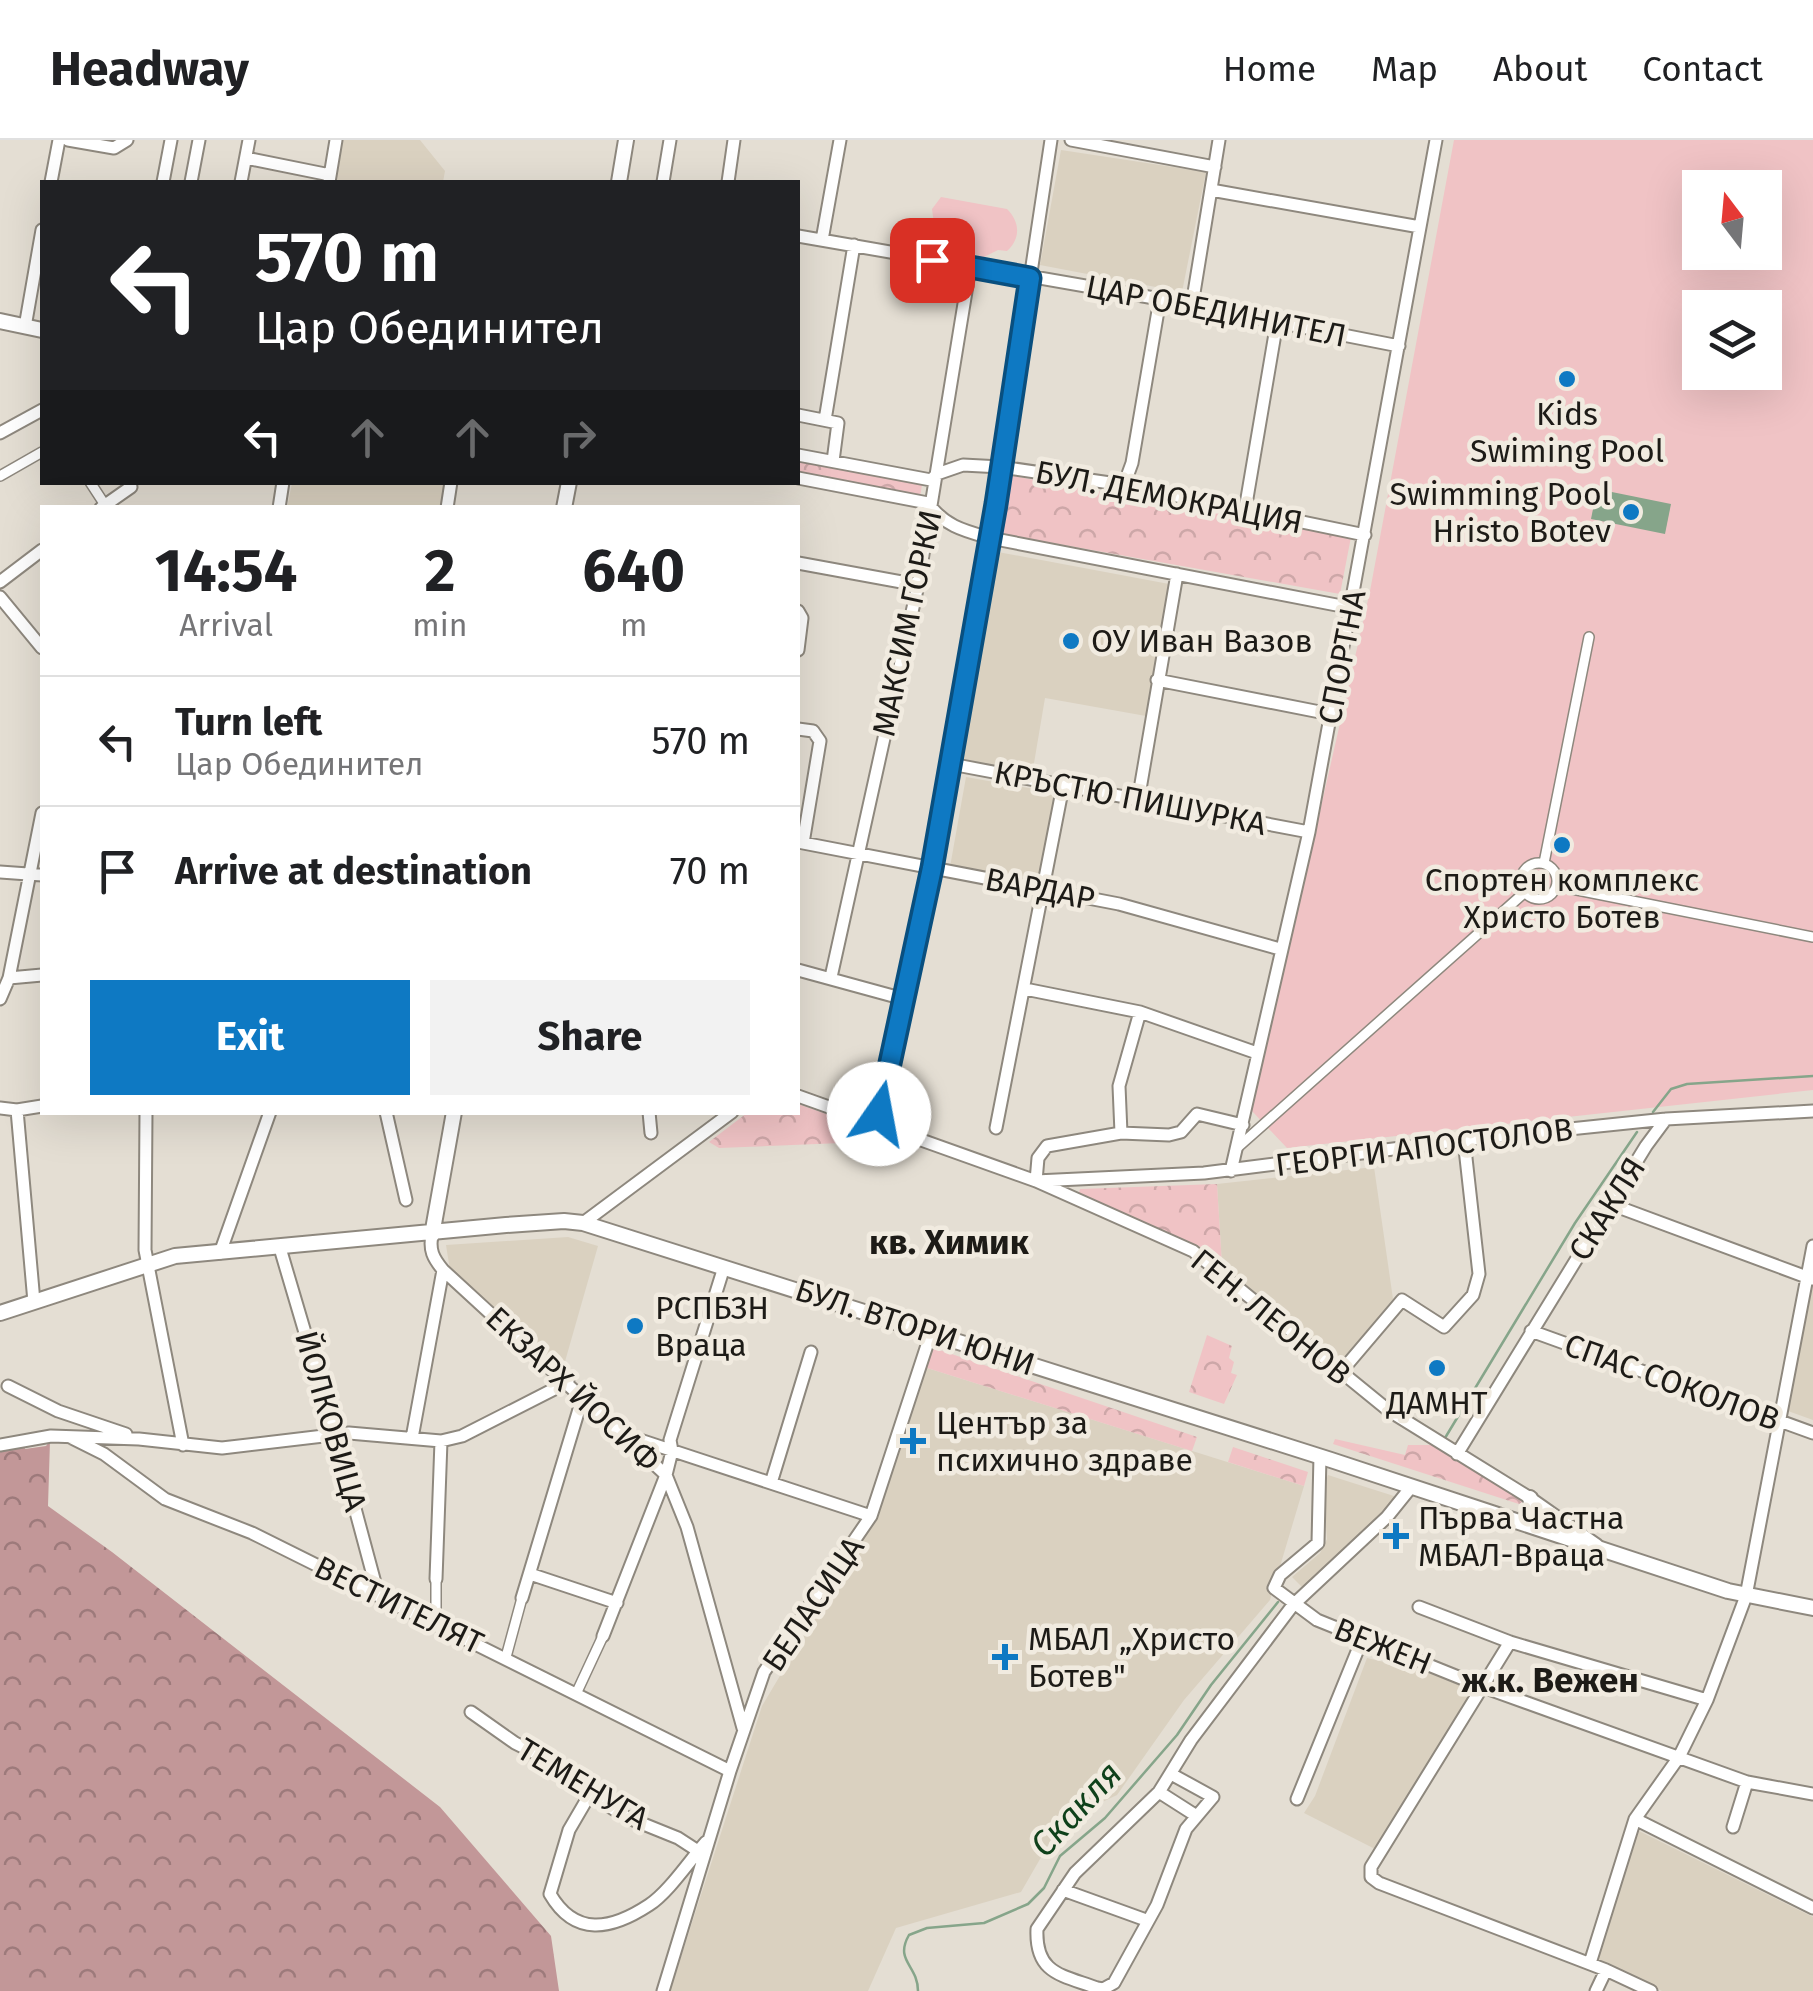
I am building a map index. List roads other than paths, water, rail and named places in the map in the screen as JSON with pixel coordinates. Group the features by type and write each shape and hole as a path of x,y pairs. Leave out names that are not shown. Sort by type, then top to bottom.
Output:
{"street":[{"path":"51,180 59,140"},
{"path":"68,140 114,148 126,140"},
{"path":"164,180 171,140"},
{"path":"191,180 199,140"},
{"path":"241,180 249,140"},
{"path":"246,158 330,179 336,140"},
{"path":"619,180 626,140"},
{"path":"663,180 670,140"},
{"path":"728,180 734,140"},
{"path":"822,240 840,140"},
{"path":"876,1126 932,868 1002,467 1051,140"},
{"path":"1071,140 1214,167"},
{"path":"1192,305 1219,140"},
{"name":"СПОРТНА","path":"1231,1170 1309,832 1436,140"},
{"path":"1211,190 1420,227"},
{"name":"ЦАР ОБЕДИНИТЕЛ","path":"800,236 1160,299 1398,346"},
{"path":"24,327 40,241"},
{"path":"825,420 854,246"},
{"name":"МАКСИМ ГОРКИ","path":"832,977 918,585 970,267"},
{"path":"1124,485 1132,463 1160,299"},
{"path":"0,321 40,330"},
{"path":"1245,510 1276,322"},
{"path":"0,433 40,411"},
{"path":"800,415 838,423 833,462"},
{"path":"0,476 40,453"},
{"name":"БУЛ. ДЕМОКРАЦИЯ","path":"800,454 931,480 937,474 969,464 1002,467 1124,485 1365,535"},
{"path":"800,478 928,503 950,525 990,538 1352,608"},
{"path":"106,505 130,485"},
{"path":"0,582 40,552"},
{"path":"800,564 918,585"},
{"path":"1138,800 1178,574"},
{"path":"0,597 40,646"},
{"path":"1544,863 1589,636"},
{"path":"1158,680 1330,714"},
{"path":"800,729 813,731 820,741 800,842"},
{"name":"КРЪСТЮ ПИШУРКА","path":"950,764 1309,832"},
{"path":"996,1128 1063,786"},
{"path":"0,999 37,875 40,838"},
{"name":"ВАРДАР","path":"800,842 1119,904 1280,949"},
{"path":"1535,862 1544,863 1554,870 1556,886 1550,895 1540,899 1525,892 1520,881 1524,869 1535,862"},
{"path":"0,872 37,875"},
{"path":"1556,886 1813,937"},
{"path":"1237,1148 1525,892"},
{"path":"800,970 904,1000"},
{"path":"9,978 40,975"},
{"path":"1024,988 1140,1012 1257,1052"},
{"path":"1122,1134 1119,1086 1140,1012"},
{"name":"ГЕН. ЛЕОНОВ","path":"800,1097 1036,1181 1193,1251 1388,1410 1530,1498 1604,1550"},
{"path":"0,1108 40,1106"},
{"path":"17,1110 34,1302"},
{"name":"ГЕОРГИ АПОСТОЛОВ","path":"1036,1181 1231,1170 1666,1119 1813,1110"},
{"path":"1036,1181 1038,1158 1047,1146 1122,1134 1180,1132 1196,1114 1243,1125"},
{"path":"146,1115 147,1263 182,1444"},
{"path":"220,1253 269,1115"},
{"path":"387,1115 406,1200"},
{"path":"412,1438 443,1270 432,1256 430,1246 453,1115"},
{"path":"649,1115 651,1134"},
{"path":"584,1223 728,1115"},
{"name":"СКАКЛЯ","path":"1458,1454 1531,1330 1666,1119"},
{"path":"1340,1373 1402,1300 1444,1327 1473,1295 1480,1274 1464,1140"},
{"path":"1610,1204 1810,1278"},
{"name":"БУЛ. ВТОРИ ЮНИ","path":"0,1314 175,1256 545,1222 584,1223 1320,1456 1746,1596 1813,1608"},
{"path":"1590,1963 1635,1818 1679,1756 1707,1700 1746,1596 1810,1278 1813,1246"},
{"name":"ЙОЛКОВИЦА","path":"280,1248 336,1434 378,1594"},
{"path":"576,1694 666,1476 672,1451 670,1440 724,1267"},
{"name":"ЕКЗАРХ ЙОСИФ","path":"443,1270 666,1476 687,1527 743,1732"},
{"name":"СПАС СОКОЛОВ","path":"1531,1330 1813,1433"},
{"name":"БЕЛАСИЦА","path":"663,1991 764,1672 871,1516 930,1332"},
{"path":"770,1483 811,1352"},
{"path":"0,1445 51,1436 140,1439 222,1448 336,1434 441,1441 462,1436 568,1382"},
{"path":"8,1386 58,1411 140,1439"},
{"path":"506,1657 583,1396"},
{"path":"624,1435 871,1516"},
{"name":"ВЕСТИТЕЛЯТ","path":"70,1437 104,1454 165,1498 252,1533 730,1771"},
{"path":"436,1622 441,1441"},
{"name":"ВЕЖЕН","path":"1320,1456 1318,1543 1280,1575 1274,1588 1293,1604 1317,1620 1483,1686 1746,1782 1813,1794"},
{"path":"1171,1774 1213,1797 1195,1815 1179,1844 1156,1904 1114,1983 1097,1988 1056,1973 1045,1966 1038,1928 1063,1890 1095,1852 1159,1792 1191,1740 1293,1604 1387,1518 1412,1486"},
{"path":"1521,1522 1534,1512 1530,1498"},
{"path":"530,1574 617,1602"},
{"path":"1419,1607 1510,1642 1707,1700"},
{"path":"1297,1799 1363,1637"},
{"path":"1510,1642 1371,1867 1371,1877 1651,1991"},
{"name":"ТЕМЕНУГА","path":"470,1712 515,1743 547,1759 626,1818 698,1850"},
{"path":"1733,1827 1746,1782"},
{"path":"1159,1792 1195,1815"},
{"path":"590,1794 569,1830 550,1894 561,1913 577,1924 611,1924 651,1904 711,1836"},
{"path":"1635,1818 1813,1908"},
{"path":"1063,1890 1146,1920"},
{"path":"1596,1991 1606,1970"}],"waterway":[{"name":"Скакля","path":"1653,1112 1671,1089 1687,1084 1813,1076"},
{"name":"Скакля","path":"1445,1438 1575,1223 1637,1132"},
{"name":"Скакля","path":"918,1991 904,1951 909,1935 927,1928 984,1923 1028,1904 1044,1888 1060,1856 1105,1818 1177,1735 1211,1685 1278,1602"}],"place":[{"name":"Kids Swiming Pool","path":"1567,379"},
{"name":"Swimming Pool Hristo Botev","path":"1631,512"},
{"name":"ОУ Иван Вазов","path":"1071,641"},
{"name":"Спортен комплекс Христо Ботев","path":"1562,845"},
{"name":"РСПБЗН Враца","path":"635,1326"},
{"name":"ДАМНТ","path":"1437,1368"},
{"name":"Център за психично здраве","path":"913,1441"},
{"name":"Първа Частна МБАЛ-Враца","path":"1396,1536"},
{"name":"МБАЛ „Христо Ботев\"","path":"1005,1657"}],"district":[{"name":"кв. Химик","path":"949,1242"},
{"name":"ж.к. Вежен","path":"1550,1680"}]}
